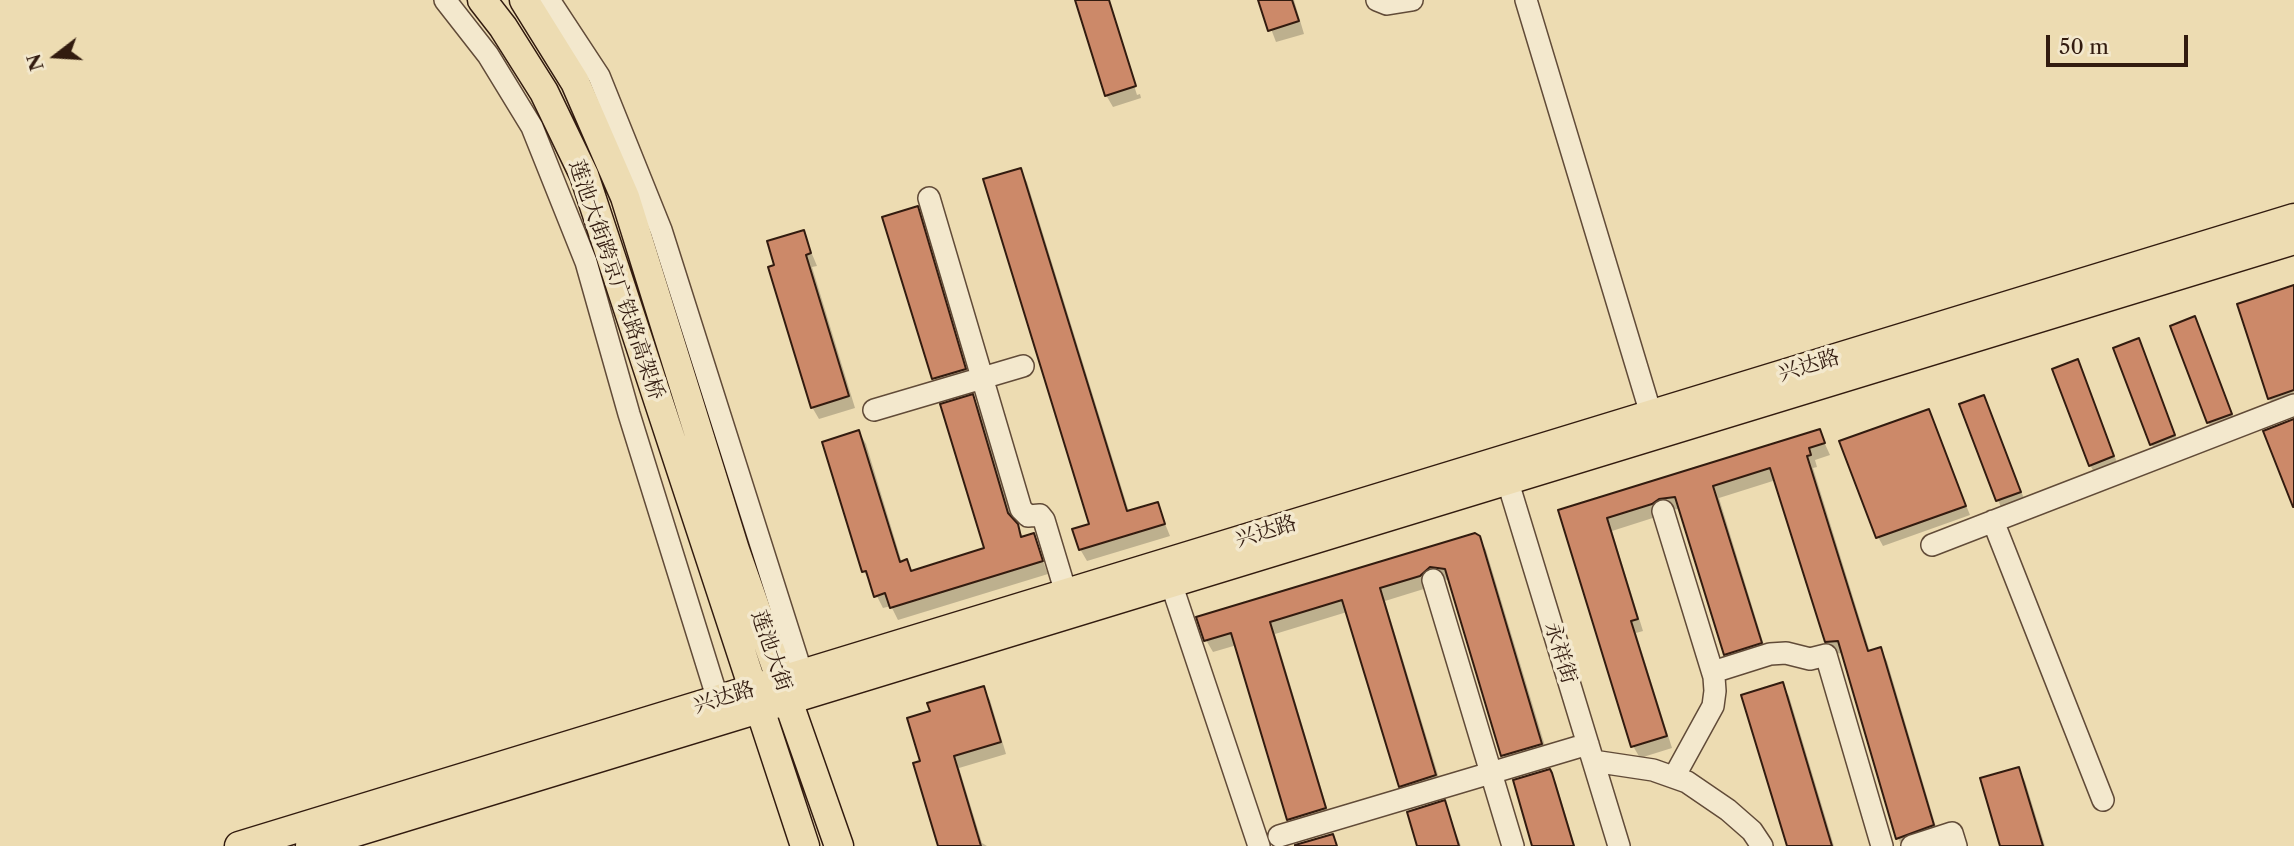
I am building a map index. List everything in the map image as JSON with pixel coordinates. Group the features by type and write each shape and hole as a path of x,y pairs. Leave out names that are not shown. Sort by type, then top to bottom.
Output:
{"main road":[{"name":"莲池大街跨京广铁路高架桥","path":"482,0 503,27 544,92 584,175 676,457"},
{"name":"莲池大街跨京广铁路高架桥","path":"524,0 575,82 625,197 705,455"},
{"name":"兴达路","path":"791,684 1171,583 1504,470 1650,414 2294,218"},
{"name":"兴达路","path":"310,846 758,699 791,684 1066,593 1504,470 2294,240"},
{"name":"莲池大街","path":"705,455 735,550 791,684 839,846"},
{"name":"莲池大街","path":"676,457 805,846"},
{"name":"兴达路","path":"239,846 718,699 758,699"}],"street":[{"path":"445,0 488,55 532,127 586,262 629,414 718,699"},
{"path":"549,0 599,76 661,230 791,684"},
{"path":"1377,0 1387,4 1412,0"},
{"path":"1526,0 1650,414"},
{"path":"929,198 1021,509 1028,516 1040,515 1044,520 1066,593"},
{"path":"874,410 1023,366"},
{"path":"1932,545 2294,405"},
{"name":"永祥街","path":"1504,470 1619,846"},
{"path":"1663,511 1713,672 1715,691 1713,706 1674,777"},
{"path":"1993,522 2103,800"},
{"path":"1433,580 1513,846"},
{"path":"1171,583 1259,846"},
{"path":"1713,672 1770,654 1786,653 1810,659 1826,655 1882,846"},
{"path":"1279,836 1492,773 1591,753 1687,782 1728,810 1752,831 1762,846"},
{"path":"1912,846 1952,833 1956,846"}],"building":[{"path":"1075,0 1109,0 1136,86 1105,96"},
{"path":"1258,0 1292,0 1299,21 1268,31"},
{"path":"1021,168 1127,511 1158,502 1165,524 1079,550 1072,529 1089,524 983,179"},
{"path":"918,206 966,369 932,379 882,217"},
{"path":"804,230 811,253 806,255 849,396 811,408 768,267 774,265 767,241"},
{"path":"2294,285 2294,390 2268,399 2237,304"},
{"path":"2195,316 2232,414 2207,423 2170,326"},
{"path":"2139,338 2175,435 2150,445 2113,348"},
{"path":"2078,359 2114,456 2089,466 2052,369"},
{"path":"973,394 1008,513 1018,524 1021,537 1034,533 1043,561 890,608 885,593 874,597 866,571 862,572 822,442 859,430 900,562 907,559 911,571 984,548 940,404"},
{"path":"1984,395 2021,492 1996,501 1959,404"},
{"path":"1929,409 1966,506 1876,538 1839,441"},
{"path":"2294,419 2294,507 2293,507 2263,431"},
{"path":"1820,429 1825,443 1809,448 1811,455 1807,456 1868,651 1881,647 1934,825 1896,839 1838,641 1825,642 1770,468 1713,486 1762,643 1724,655 1675,497 1659,499 1652,504 1607,518 1638,619 1631,621 1667,736 1631,747 1558,510"},
{"path":"1475,533 1480,536 1542,744 1501,756 1445,569 1430,567 1420,576 1380,588 1436,775 1399,787 1342,600 1270,622 1326,808 1287,820 1231,633 1204,641 1196,617"},
{"path":"1783,682 1832,846 1787,846 1741,695"},
{"path":"984,686 1001,742 954,756 981,846 938,846 913,763 920,761 907,718 930,711 927,703"},
{"path":"2019,767 2043,846 2000,846 1980,778"},
{"path":"1550,769 1574,846 1532,846 1513,780"},
{"path":"1445,800 1459,846 1417,846 1407,812"},
{"path":"1333,834 1337,846 1295,846 1295,845"}]}
